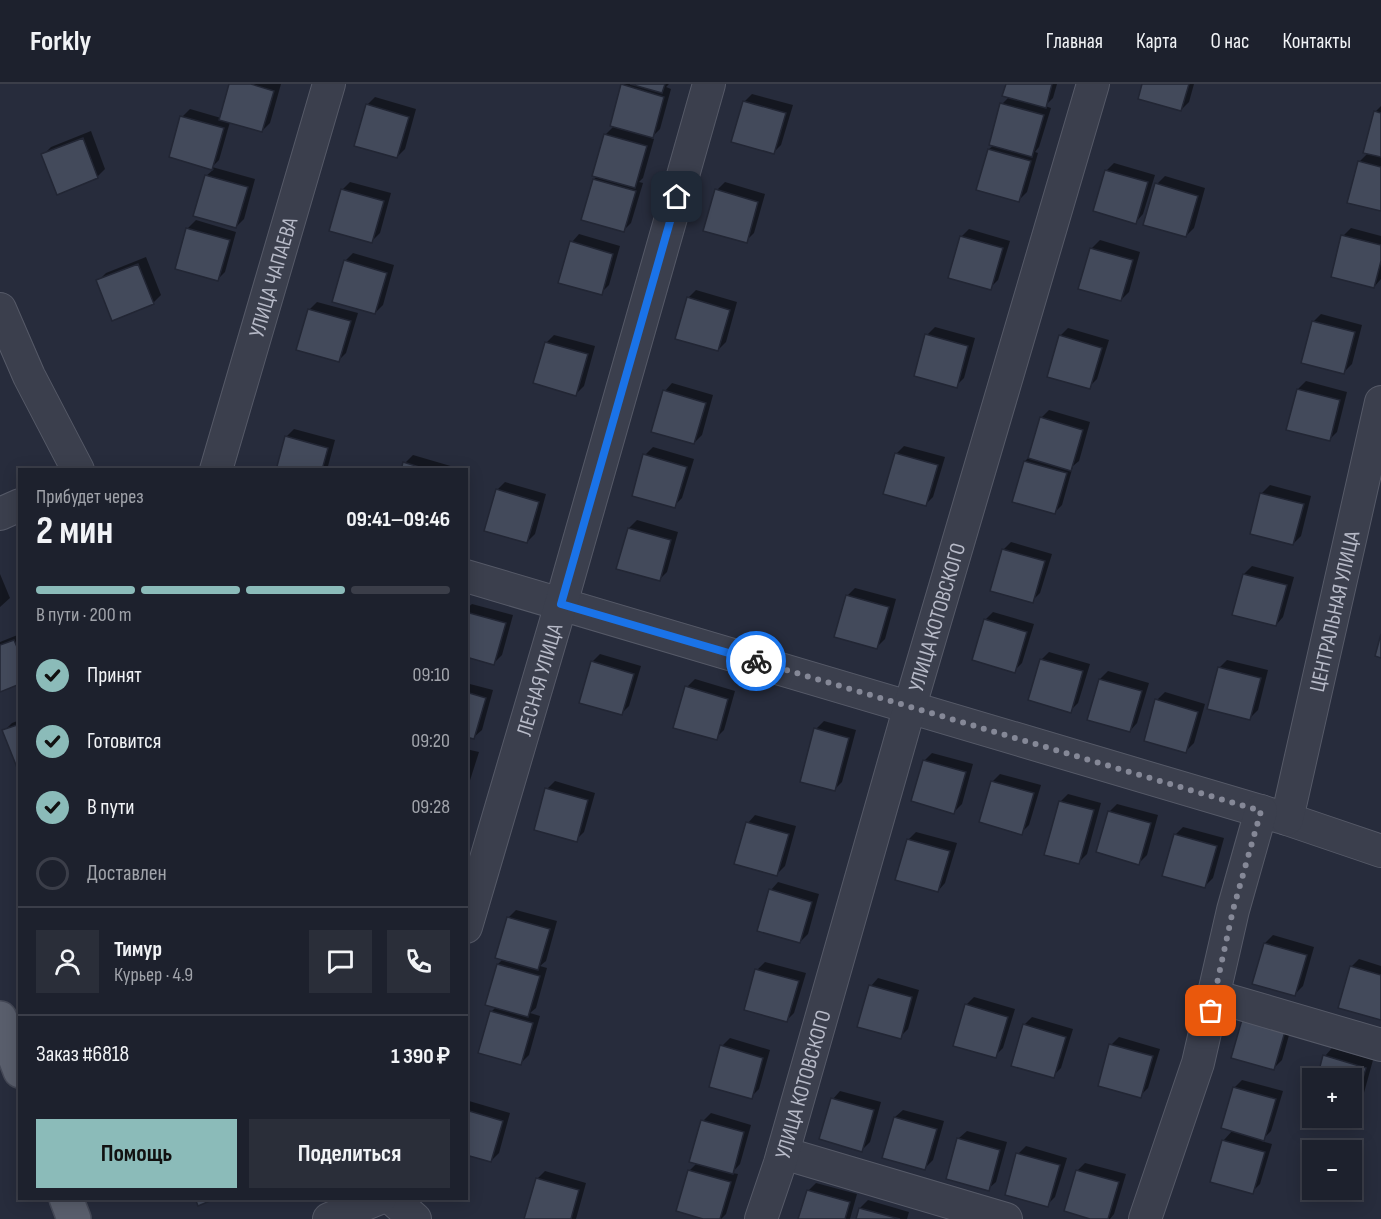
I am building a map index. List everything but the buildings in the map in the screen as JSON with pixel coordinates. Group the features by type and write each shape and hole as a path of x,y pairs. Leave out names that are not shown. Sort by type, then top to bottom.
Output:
{"main road":[{"path":"0,1018 18,1066"},
{"path":"67,1200 74,1219"}],"street":[{"name":"УЛИЦА ЧАПАЕВА","path":"217,468 329,84"},
{"name":"ЛЕСНАЯ УЛИЦА","path":"468,920 709,84"},
{"name":"УЛИЦА КОТОВСКОГО","path":"761,1219 783,1153 910,706 1093,84"},
{"path":"0,309 24,365 77,468"},
{"name":"ЦЕНТРАЛЬНАЯ УЛИЦА","path":"1145,1219 1198,1063 1233,910 1274,815 1381,402"},
{"path":"0,514 18,506"},
{"path":"468,577 1274,815 1381,851"},
{"path":"1214,996 1381,1045"},
{"path":"783,1153 1006,1219"},
{"path":"329,1219 375,1200"},
{"path":"394,1200 415,1219"}],"way so far":[{"path":"756,661 1261,811 1233,910 1211,1011"}],"route":[{"path":"677,197 561,604 756,661"}]}
